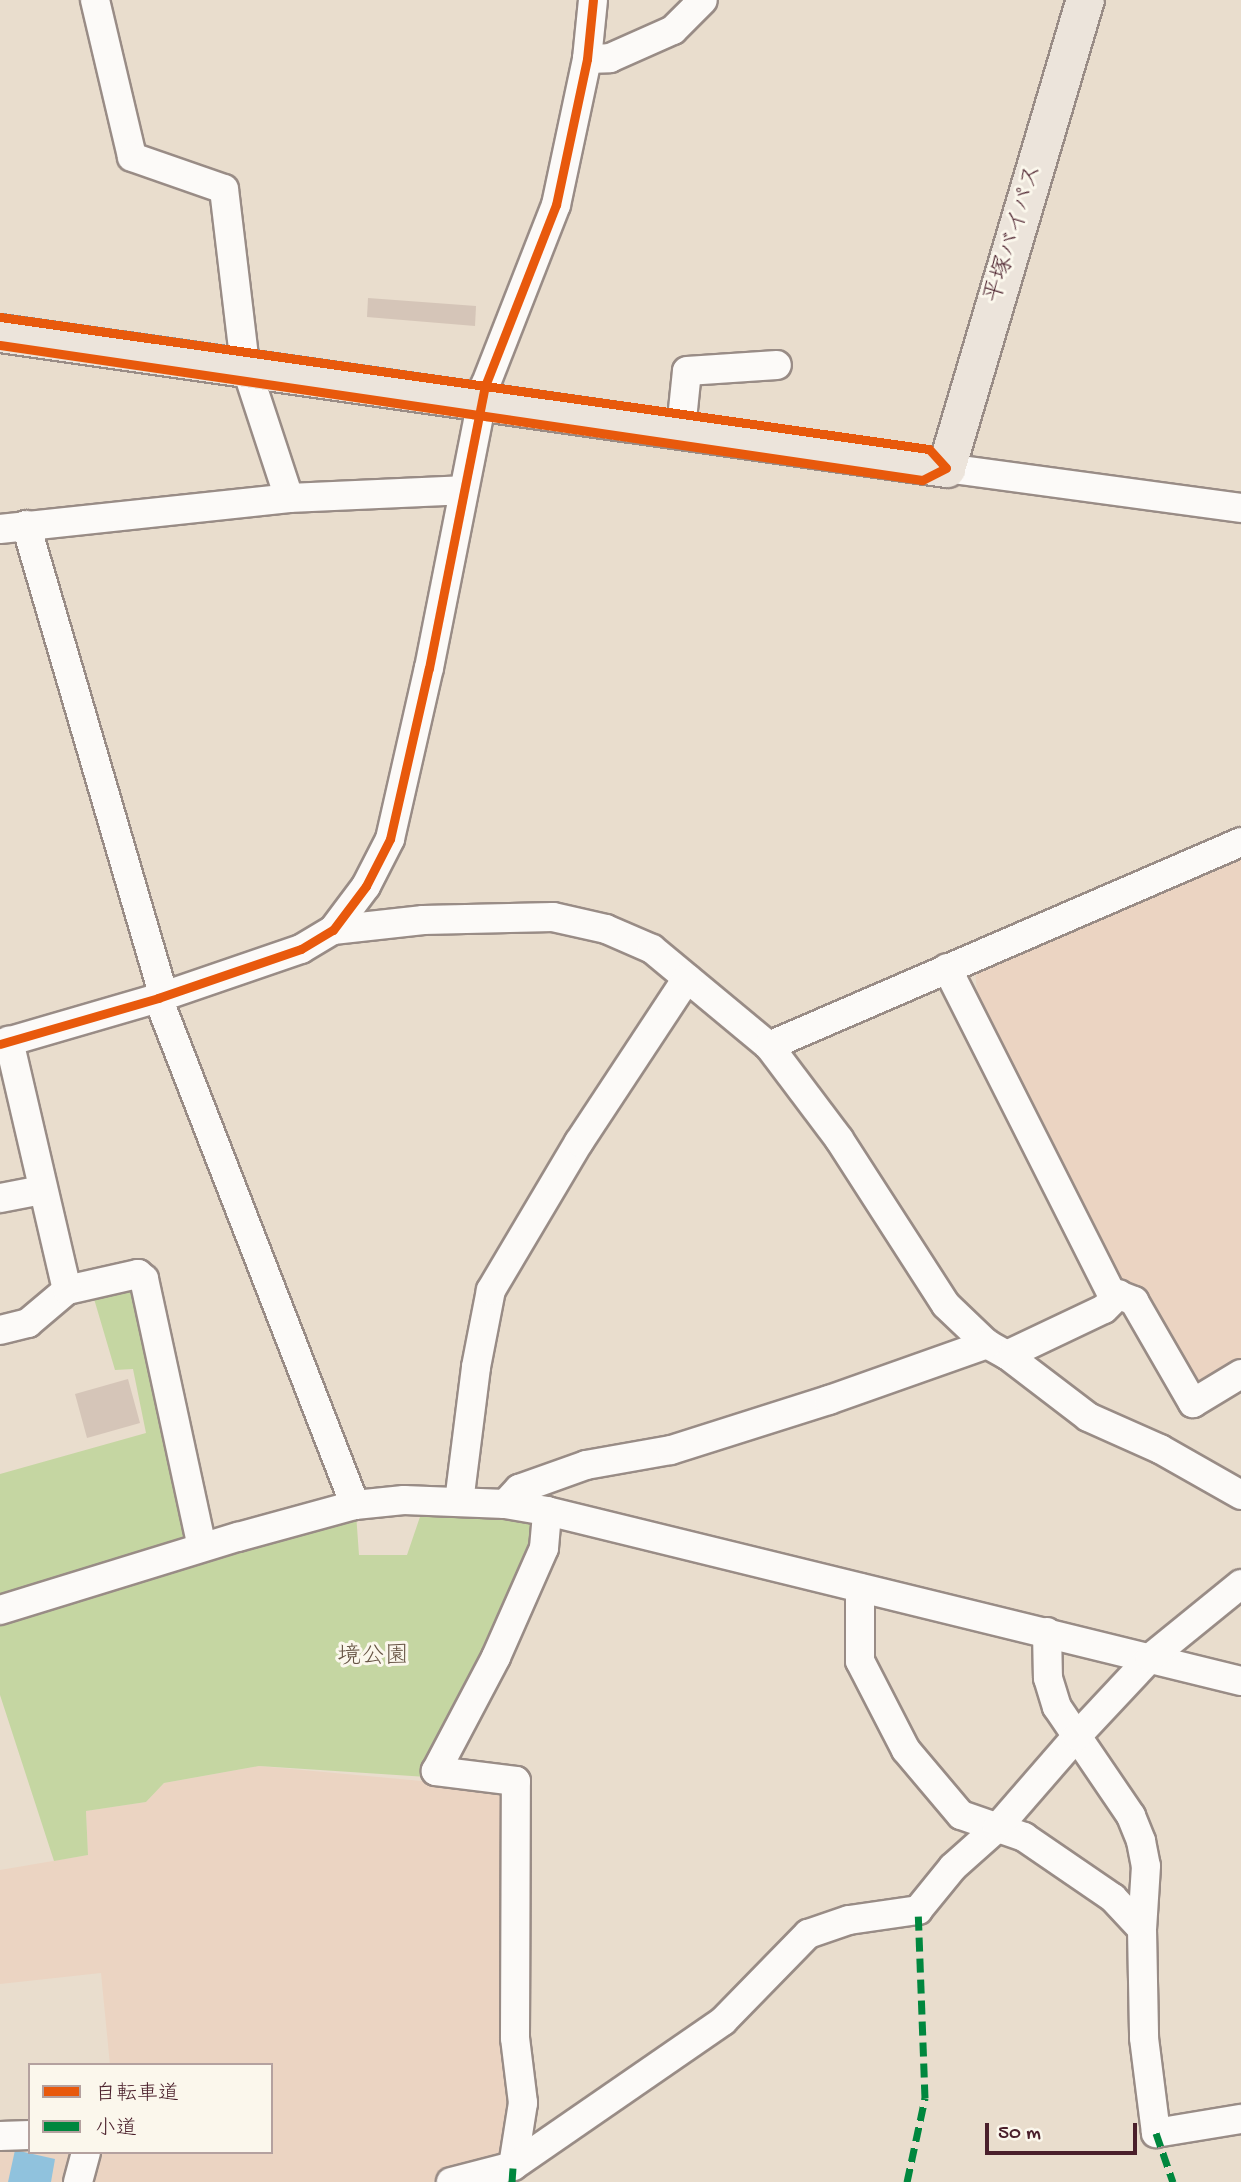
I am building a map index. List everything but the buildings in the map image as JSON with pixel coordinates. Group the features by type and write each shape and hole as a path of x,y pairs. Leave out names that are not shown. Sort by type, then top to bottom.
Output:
{"main road":[{"name":"平塚バイパス","path":"946,468 1085,0"},
{"path":"0,333 946,468"}],"street":[{"path":"95,0 132,157 224,189 246,368 289,498"},
{"path":"66,1290 5,1042 161,997 301,950 334,930 366,886 390,839 429,668 462,490 482,400 556,205 587,59 593,0"},
{"path":"587,59 610,58 673,30 703,0"},
{"path":"681,429 687,371 777,365"},
{"path":"946,468 1241,508"},
{"path":"355,1505 161,997 13,527 289,498 462,490"},
{"path":"769,1046 1241,842"},
{"path":"334,930 423,920 553,917 606,929 652,949 769,1046 839,1139 946,1305 997,1349 1088,1417 1160,1448 1241,1495"},
{"path":"947,968 1111,1292 1134,1301 1193,1403 1241,1374"},
{"path":"459,1502 476,1367 491,1290 579,1142 687,978"},
{"path":"0,1198 42,1190"},
{"path":"0,1330 28,1323 66,1290 138,1274 144,1279 202,1547"},
{"path":"505,1504 519,1489 586,1465 671,1450 997,1349 1104,1309 1119,1294"},
{"path":"0,1609 202,1547 355,1505 404,1500 505,1504 547,1511 1241,1681"},
{"path":"513,2166 523,2103 515,2038 516,1781 436,1771 496,1657 544,1548 547,1511"},
{"path":"451,2182 513,2166 723,2021 807,1934 849,1920 918,1910 953,1867 997,1828 1150,1658 1205,1617 1241,1584"},
{"path":"860,1588 860,1661 905,1750 961,1815 1024,1837 1113,1898 1142,1929"},
{"path":"1047,1632 1048,1678 1057,1707 1131,1816 1142,1841 1146,1866 1142,1929 1144,2038 1156,2133 1241,2119"},
{"path":"0,2136 28,2135"},
{"path":"78,2182 85,2154"}],"shaded area":[{"path":"1241,848 1241,1367 1197,1393 1112,1277 978,1008 975,968"},
{"path":"259,1766 508,1789 514,2102 505,2158 432,2182 86,2182 93,2154 273,2154 273,2063 110,2063 101,1973 0,1984 0,1870 88,1855 86,1811 146,1802 164,1783"},
{"path":"0,2146 28,2146 28,2154 78,2154 71,2182 0,2182"}],"green space":[{"path":"137,1280 196,1537 0,1600 0,1474 146,1433 133,1369 115,1370 92,1292"},
{"name":"境公園","path":"423,1508 532,1518 534,1551 427,1777 259,1766 164,1783 146,1802 86,1811 88,1855 54,1861 0,1695 0,1623 356,1513 359,1555 407,1555"}],"water":[{"path":"15,2150 55,2159 51,2182 8,2182"}],"marked path":[{"path":"907,2182 925,2098 918,1910"},
{"path":"1156,2133 1173,2182"},
{"path":"512,2182 513,2166"}],"cycle path":[{"path":"0,1044 158,998 301,949 333,930 366,886 390,839 429,668 485,386 556,205 587,59 593,0"},
{"path":"0,317 929,449 946,468 922,480 0,345"}]}
